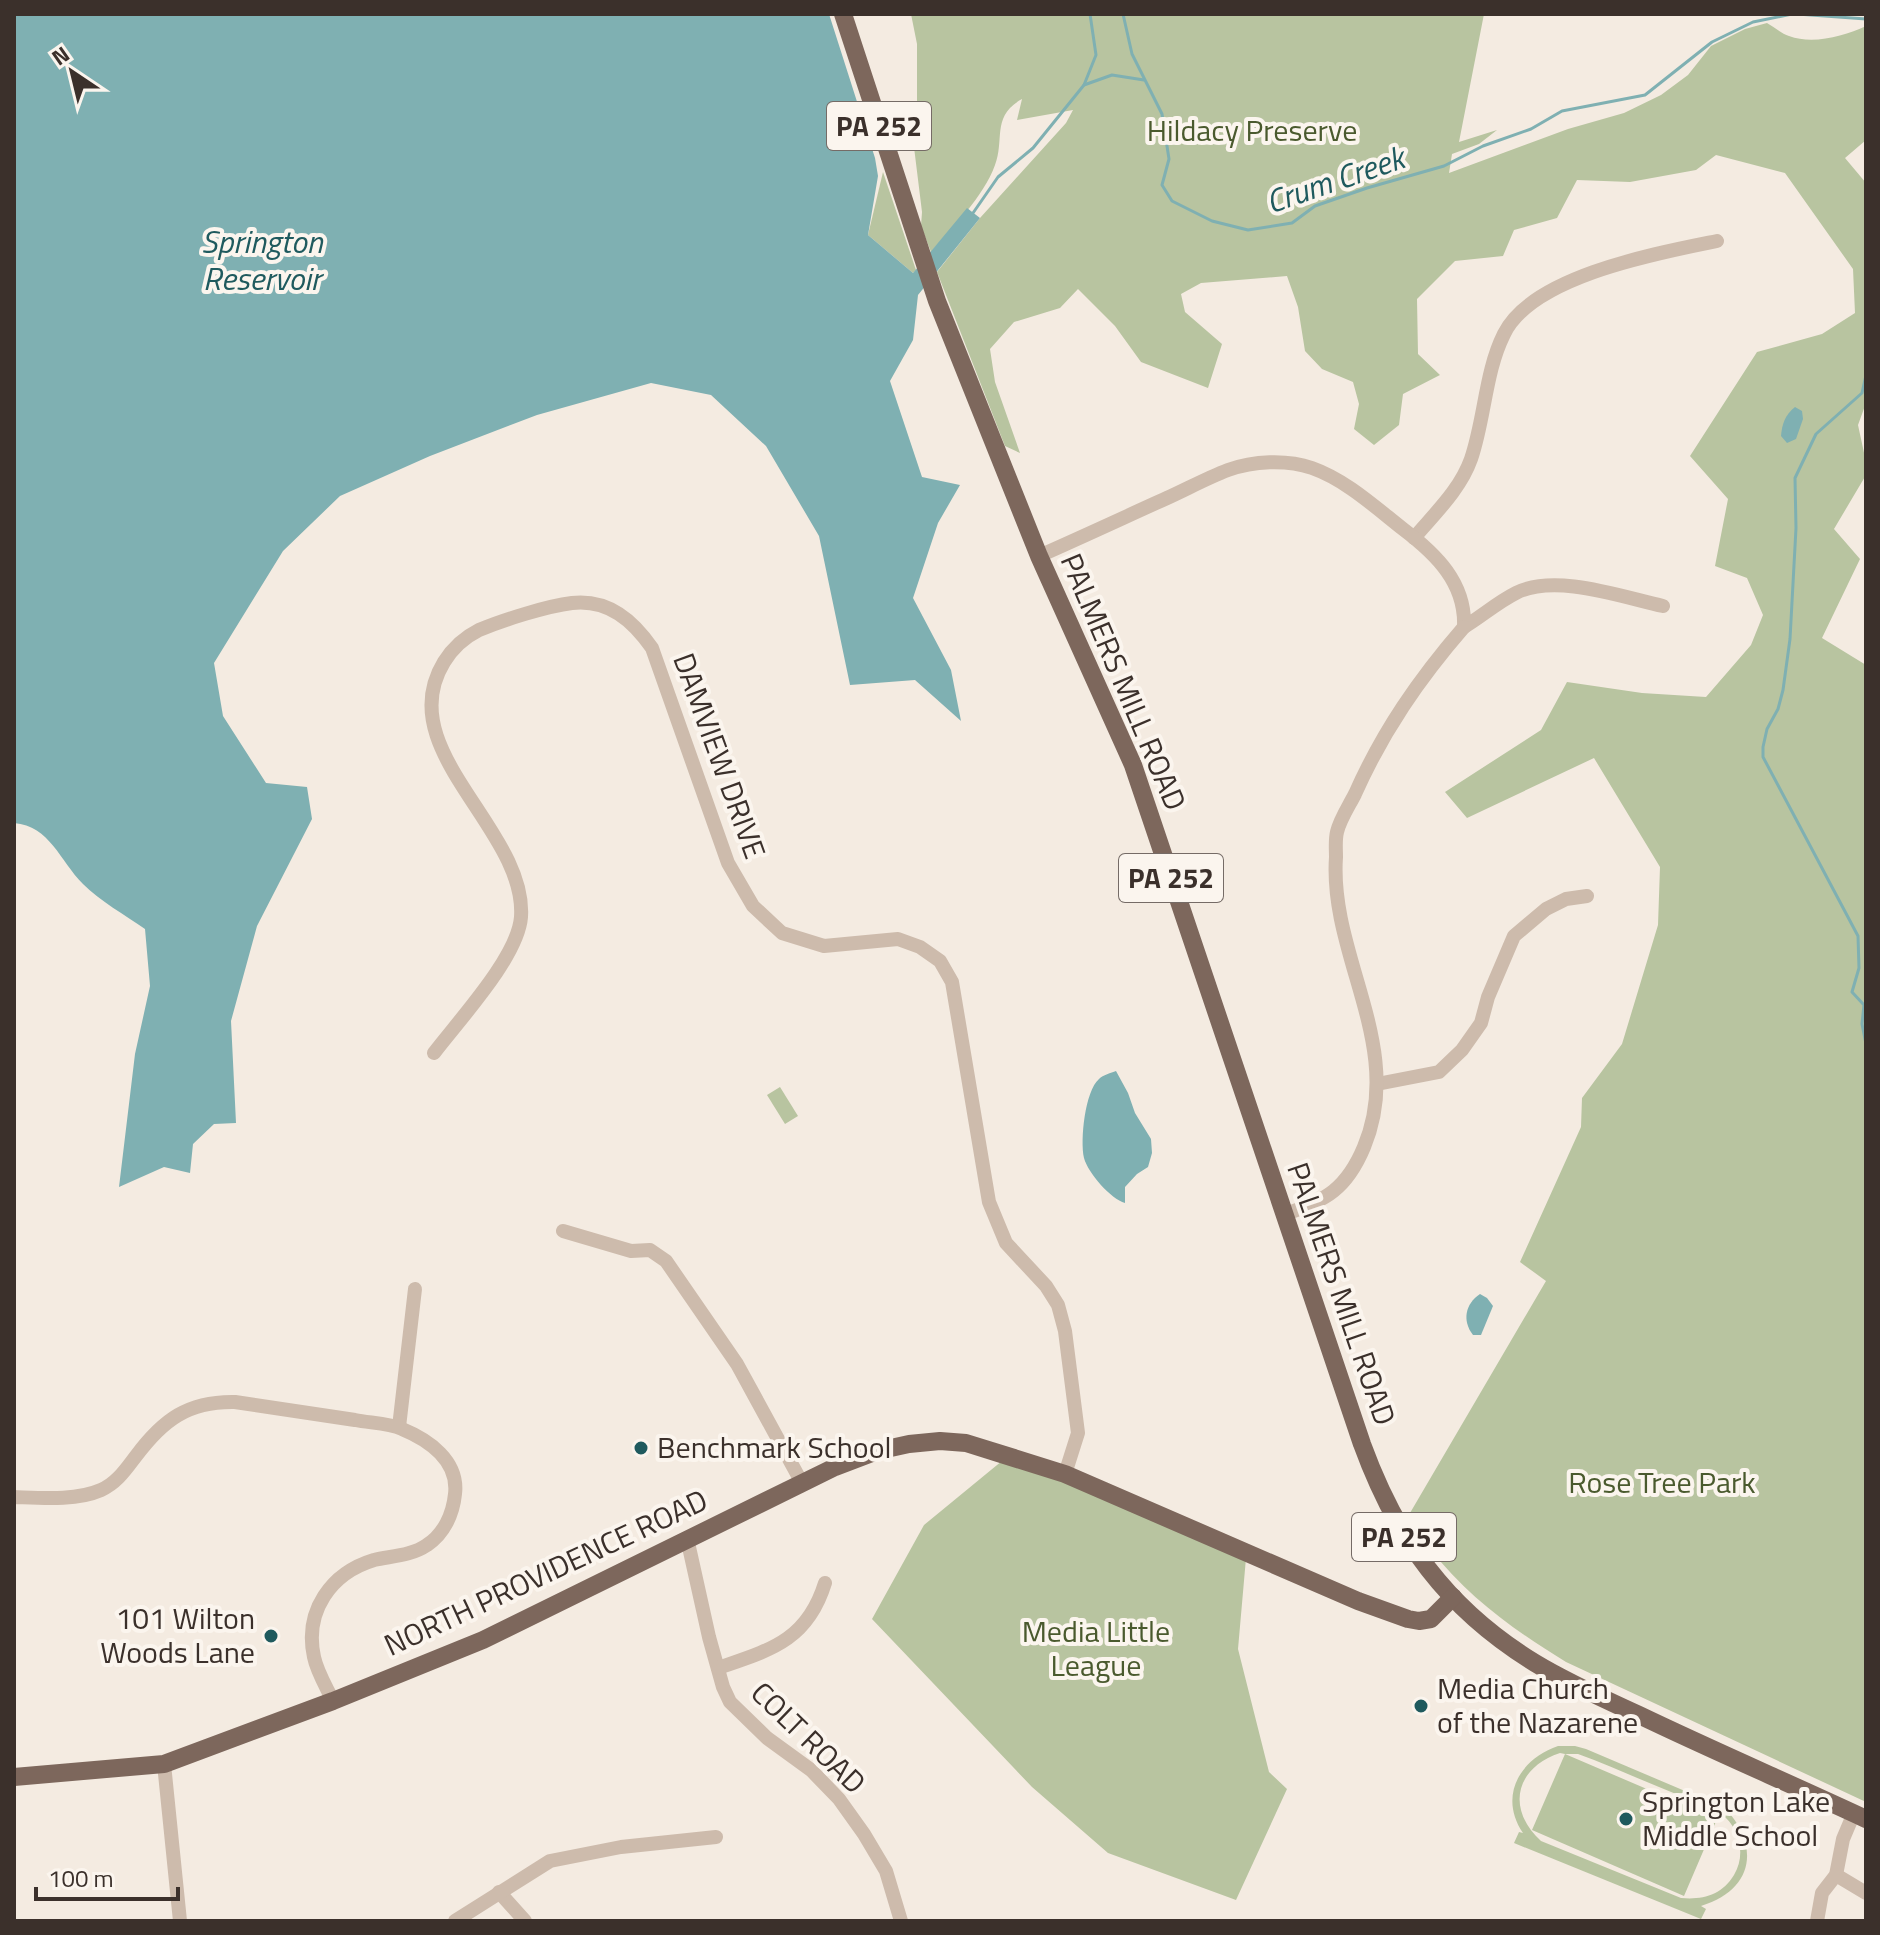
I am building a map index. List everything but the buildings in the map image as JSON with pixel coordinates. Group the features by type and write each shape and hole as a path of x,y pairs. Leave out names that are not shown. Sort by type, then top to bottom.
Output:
{"main road":[{"name":"PALMERS MILL ROAD","path":"843,14 937,301 1039,556 1133,765 1371,1468 1403,1534 1453,1597"},
{"name":"NORTH PROVIDENCE ROAD","path":"14,1777 164,1764 333,1701 483,1640 687,1538 877,1451 940,1441 966,1443 1065,1474 1358,1601 1408,1619 1431,1619 1453,1597"},
{"name":"PA 252","path":"1453,1597 1514,1650 1562,1678 1690,1740 1860,1816"}],"street":[{"path":"1414,538 1456,489 1470,461 1504,333 1521,311 1548,292 1597,271 1717,241"},
{"path":"1039,556 1229,470 1268,463 1293,464 1313,468 1339,481 1414,538 1442,564 1465,608 1464,627"},
{"path":"1285,1214 1325,1198 1342,1185 1356,1167 1372,1129 1377,1084 1375,1045 1340,923 1334,877 1337,832 1381,737 1464,627 1517,592 1541,585 1567,585 1663,606"},
{"name":"DAMVIEW DRIVE","path":"434,1053 514,944 521,916 518,886 503,851 436,735 433,721 434,683 454,648 478,631 560,605 581,602 618,613 633,623 652,648 728,863 753,906 782,933 824,946 898,939 920,947 940,961 952,982 992,1213 1006,1243 1046,1286 1058,1305 1065,1331 1078,1433 1065,1474"},
{"path":"1377,1084 1439,1072 1462,1050 1481,1023 1488,997 1514,936 1546,909 1566,899 1587,896"},
{"path":"563,1231 631,1251 650,1250 666,1261 737,1364 802,1483"},
{"path":"399,1427 415,1289"},
{"path":"14,1497 83,1496 102,1489 120,1477 166,1421 192,1408 215,1402 235,1402 399,1427 432,1444 450,1464 456,1490 453,1512 442,1530 426,1546 352,1568 333,1582 318,1604 312,1629 314,1658 333,1701"},
{"name":"COLT ROAD","path":"687,1538 697,1590 730,1702 767,1738 811,1770 848,1810 886,1871 901,1921"},
{"path":"718,1668 783,1643 802,1628 818,1603 825,1583"},
{"path":"164,1764 180,1921"},
{"path":"1817,1921 1822,1893 1836,1875 1843,1839 1860,1816"},
{"path":"455,1921 550,1861 572,1855 716,1837"},
{"path":"1836,1875 1866,1893"},
{"path":"499,1892 525,1921"}],"green space":[{"path":"911,14 1484,14 1459,142 1497,130 1479,144 1452,154 1449,173 1568,129 1624,113 1661,95 1688,75 1711,46 1745,29 1767,23 1789,36 1808,40 1838,36 1866,26 1866,140 1845,158 1866,183 1866,403 1858,425 1866,475 1834,529 1860,559 1822,638 1866,665 1866,1802 1566,1662 1547,1650 1493,1612 1445,1567 1421,1537 1410,1513 1546,1281 1520,1262 1581,1127 1582,1098 1622,1044 1658,925 1660,867 1594,758 1467,818 1445,792 1541,730 1567,682 1642,693 1706,697 1751,645 1763,615 1747,578 1715,566 1728,499 1690,456 1757,352 1822,334 1855,313 1853,269 1785,173 1716,155 1696,170 1630,182 1577,180 1557,218 1514,230 1503,256 1455,261 1417,299 1418,354 1440,375 1403,394 1399,425 1374,445 1354,429 1359,404 1353,382 1322,369 1305,351 1298,307 1287,276 1201,283 1181,294 1185,312 1222,344 1208,388 1141,362 1115,326 1078,289 1060,308 1014,322 990,349 995,382 1020,453 1005,446 937,272 980,218 1066,123 1073,110 1017,120 1022,99 1012,106 1002,120 998,155 990,177 967,211 931,252 921,226 913,139 917,44"},
{"path":"883,172 916,270 913,273 868,235"},
{"path":"780,1087 798,1116 785,1124 767,1095"},
{"name":"Media Little League","path":"1008,1456 1246,1558 1238,1649 1269,1772 1287,1789 1236,1900 1108,1853 1032,1787 872,1619 924,1525"},
{"path":"1558,1746 1586,1749 1725,1808 1744,1838 1746,1866 1741,1878 1718,1899 1701,1906 1706,1909 1701,1919 1514,1843 1519,1832 1523,1833 1513,1806 1517,1780 1533,1760","holes":["1560,1753 1578,1754 1702,1804 1726,1818 1740,1845 1740,1861 1729,1882 1711,1895 1681,1898 1541,1841 1523,1816 1520,1791 1525,1779 1545,1760"]},
{"path":"1565,1754 1717,1819 1684,1896 1532,1830"}],"water":[{"name":"Springton Reservoir","path":"14,14 829,14 875,158 878,176 868,235 913,273 967,208 980,218 918,295 913,340 890,381 922,477 960,485 938,523 913,598 951,670 961,721 915,680 850,685 819,536 766,446 711,395 651,383 537,415 430,456 340,496 283,551 214,663 223,716 266,783 307,787 312,819 257,926 231,1021 236,1123 214,1124 193,1144 190,1173 164,1167 119,1187 135,1054 150,986 145,929 90,890 46,838 37,831 14,823"},
{"path":"1795,407 1802,411 1803,419 1796,439 1787,443 1781,436 1782,428"},
{"path":"1116,1071 1151,1139 1152,1153 1148,1167 1125,1187 1125,1203 1095,1178 1086,1164 1083,1150 1083,1128 1090,1094 1099,1079"},
{"path":"1480,1294 1493,1306 1481,1335 1473,1335 1467,1324 1467,1313"}],"waterway":[{"path":"1084,85 1096,55 1090,14"},
{"name":"Crum Creek","path":"1123,14 1132,54 1162,114 1169,159 1162,185 1172,201 1212,221 1248,230 1292,223 1315,206 1444,166 1483,146 1531,129 1562,111 1645,95 1712,42 1753,22 1792,14"},
{"name":"Crum Creek","path":"1797,14 1866,19"},
{"name":"Crum Creek","path":"973,213 998,177 1033,148 1084,85 1112,75 1144,80"},
{"path":"1866,375 1862,393 1816,434 1795,478 1796,528 1790,639 1783,690 1763,747 1763,757 1858,936 1859,968 1852,992 1864,1005 1862,1024 1866,1044"}],"place":[{"name":"Benchmark School","path":"641,1448"},
{"name":"101 Wilton Woods Lane","path":"271,1636"},
{"name":"Media Church of the Nazarene","path":"1421,1706"},
{"name":"Springton Lake Middle School","path":"1626,1819"}],"park label":[{"name":"Hildacy Preserve","path":"1252,131"},
{"name":"Rose Tree Park","path":"1662,1483"}]}
